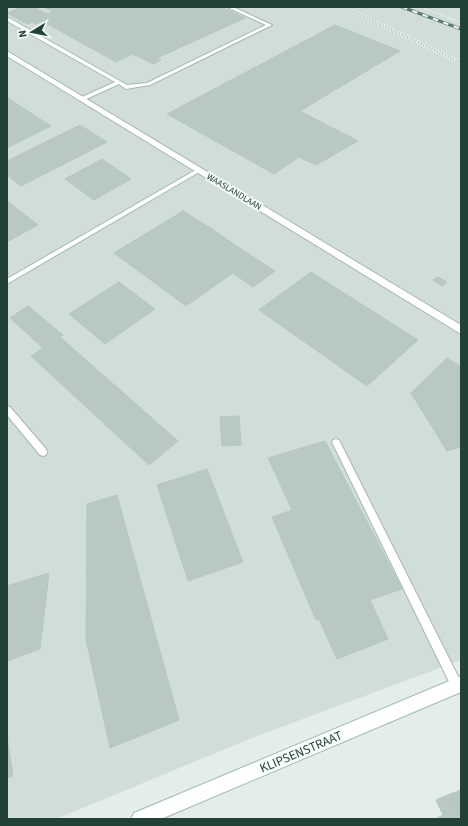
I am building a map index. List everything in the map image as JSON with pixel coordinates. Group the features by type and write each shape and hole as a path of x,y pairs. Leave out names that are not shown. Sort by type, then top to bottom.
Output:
{"street":[{"name":"WAASLANDLAAN","path":"7,53 461,330"},
{"name":"KLIPSENSTRAAT","path":"140,819 459,685"}],"lane":[{"path":"7,19 126,87 148,84 270,25 229,7"},
{"path":"82,99 119,82"},
{"path":"7,282 199,170"},
{"path":"7,409 43,452"},
{"path":"336,442 459,685"}],"path":[{"path":"345,7 461,63"}],"shaded area":[{"path":"7,7 342,7 461,65 461,660 252,738 56,819 7,819"},
{"path":"348,7 420,7 461,23 461,61"},
{"path":"422,7 461,7 461,22"}],"building":[{"path":"23,7 34,7 47,14 53,12 44,7 221,7 245,18 157,58 161,60 153,64 133,54 116,62 42,21 35,24 32,22 27,24 7,13"},
{"path":"335,25 400,51 300,111 358,141 316,165 299,157 274,174 167,114"},
{"path":"7,97 20,106 51,126 7,148"},
{"path":"80,125 107,142 21,186 7,175 7,161"},
{"path":"102,159 131,179 94,200 65,179"},
{"path":"7,201 38,225 7,242"},
{"path":"183,211 212,229 206,233 227,246 232,243 275,271 253,287 233,273 186,306 114,253"},
{"path":"212,229 232,243 227,246 206,233"},
{"path":"311,272 344,293 337,298 304,277"},
{"path":"304,277 337,298 344,293 418,340 367,386 259,310"},
{"path":"438,277 447,282 442,286 433,280"},
{"path":"119,282 155,309 105,344 69,314"},
{"path":"28,306 63,335 60,337 178,441 149,465 31,356 43,348 10,318"},
{"path":"447,358 461,367 461,447 447,451 411,393"},
{"path":"239,416 241,445 222,446 220,417"},
{"path":"325,441 402,589 370,600 388,639 337,659 319,619 316,620 272,517 292,510 268,458"},
{"path":"207,469 243,562 188,581 157,485"},
{"path":"117,495 179,720 110,748 86,639 87,504"},
{"path":"49,573 40,649 7,661 7,586"},
{"path":"7,736 13,776 7,778"},
{"path":"461,790 461,818 450,794"},
{"path":"450,794 461,819 438,819 437,818 443,815 436,800"}],"railway":[{"path":"402,7 461,29"}]}
